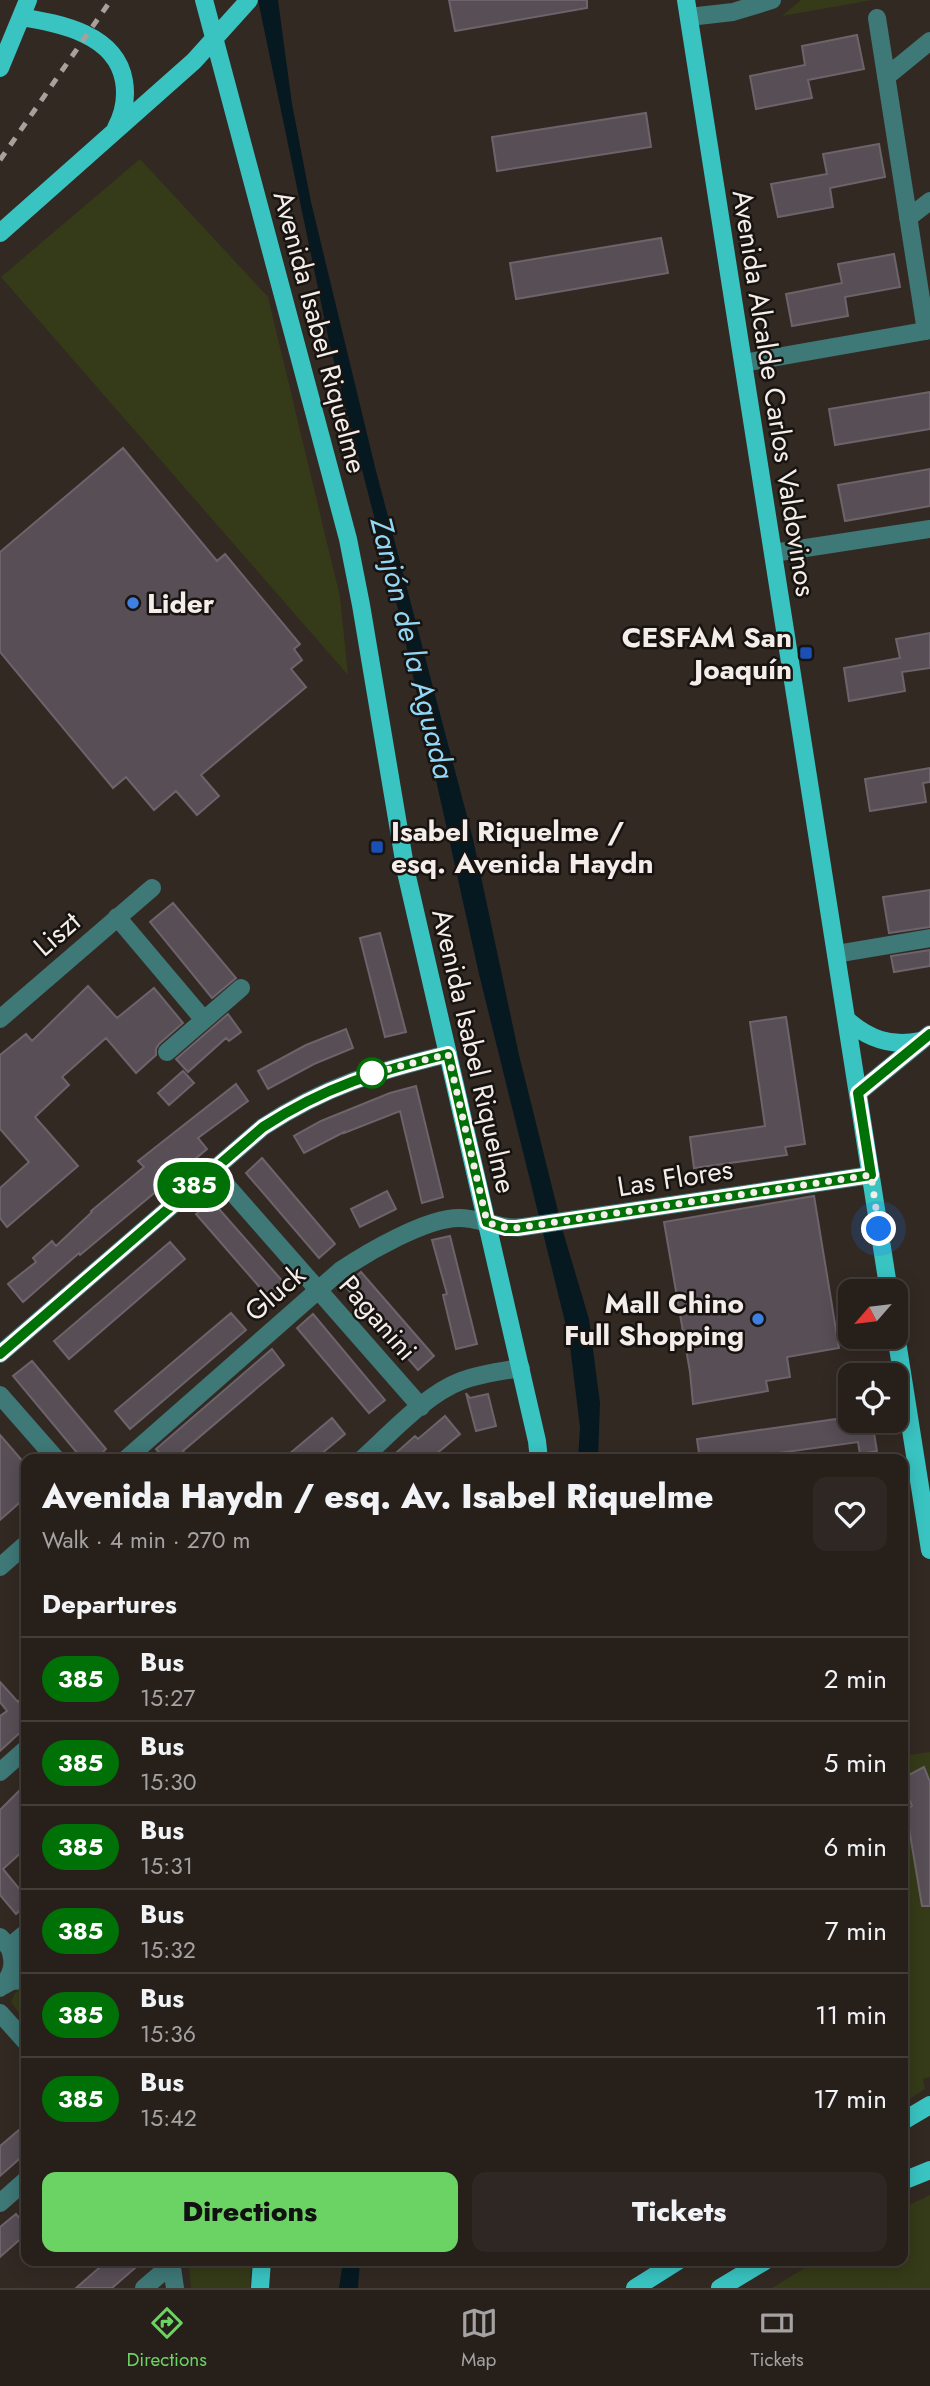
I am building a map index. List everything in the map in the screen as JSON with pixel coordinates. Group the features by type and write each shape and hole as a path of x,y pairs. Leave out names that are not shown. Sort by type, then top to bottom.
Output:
{"main road":[{"name":"Avenida Isabel Riquelme","path":"204,0 348,539 406,872 521,1368 538,1454"},
{"path":"0,233 180,74 249,0"},
{"path":"0,68 25,8 102,44 111,52 120,68 125,89 123,114 113,134"},
{"name":"Avenida Alcalde Carlos Valdovinos","path":"687,8 887,1279"},
{"path":"846,1019 865,1034 877,1039 900,1043 925,1037"},
{"path":"898,1349 930,1549"},
{"path":"908,2118 930,2105"},
{"path":"908,2179 930,2170"},
{"path":"260,2288 262,2266"},
{"path":"635,2288 670,2266"},
{"path":"720,2288 757,2266"}],"street":[{"path":"687,8 733,12 772,0"},
{"path":"743,363 928,331 877,18"},
{"path":"886,77 930,41"},
{"path":"908,218 930,201"},
{"path":"773,553 930,529"},
{"name":"Liszt","path":"0,1019 152,888"},
{"name":"Liszt","path":"117,917 204,1020"},
{"path":"836,954 930,938"},
{"path":"167,1052 241,988"},
{"path":"858,1093 925,1037"},
{"path":"0,1354 263,1127 311,1098 362,1076 448,1054"},
{"name":"Paganini","path":"212,1169 421,1407"},
{"name":"Las Flores","path":"487,1222 506,1228 523,1227 871,1175"},
{"name":"Gluck","path":"132,1454 341,1270 374,1248 414,1231 458,1218 487,1222"},
{"path":"368,1454 421,1407 451,1386 462,1381 521,1368"},
{"path":"0,1395 52,1454"},
{"path":"0,1567 21,1548"},
{"path":"0,1772 21,1753"},
{"path":"5,1942 21,1961"},
{"path":"1,1987 12,1969 12,1954 5,1942"},
{"path":"1,1987 21,1981"},
{"path":"0,2013 21,2036"},
{"path":"0,2203 21,2184"},
{"path":"144,2288 168,2266"},
{"path":"172,2266 175,2288"}],"green space":[{"path":"801,0 872,0 782,16"},
{"path":"140,159 268,297 340,597 348,675 1,277"},
{"path":"930,1752 930,2077 923,2079 925,2089 908,2100 908,1755"},
{"path":"21,1988 21,2016 11,2002"},
{"path":"930,2195 930,2288 772,2288 808,2266 908,2266 908,2206"},
{"path":"189,2266 251,2266 250,2288 191,2288"}],"water":[{"name":"Zanjón de la Aguada","path":"258,0 278,0 292,104 311,202 375,467 473,839 519,1055 564,1235 589,1319 600,1403 598,1454 578,1454 580,1427 569,1338 479,974 399,613 330,346"},
{"path":"342,2266 360,2266 358,2288 339,2288"}],"building":[{"path":"449,0 587,0 587,8 455,31"},
{"path":"857,35 864,69 808,80 812,98 756,109 750,76 805,65 802,46"},
{"path":"646,113 651,147 497,171 492,137"},
{"path":"879,144 885,177 830,188 833,207 778,217 771,184 827,174 823,154"},
{"path":"661,238 668,273 516,299 510,263"},
{"path":"894,254 900,287 845,297 848,316 792,326 786,294 842,283 838,264"},
{"path":"930,392 930,429 835,445 829,409"},
{"name":"Lider","path":"123,448 217,561 225,554 300,644 294,649 302,660 291,669 306,687 201,775 219,796 197,815 176,791 154,810 126,777 113,788 0,652 0,552"},
{"path":"930,469 930,506 845,521 838,485"},
{"path":"930,633 930,668 902,672 905,691 849,701 844,668 900,658 896,639"},
{"path":"930,768 930,782 923,783 926,802 870,811 865,779"},
{"path":"930,890 930,927 889,933 883,897"},
{"path":"173,903 236,978 212,998 150,922"},
{"path":"380,933 406,1032 385,1037 360,938"},
{"path":"930,950 930,966 894,972 891,956"},
{"path":"88,986 117,1018 154,988 183,1023 159,1044 156,1055 136,1073 106,1038 62,1077 69,1085 35,1117 78,1166 7,1227 0,1218 0,1188 29,1162 0,1129 0,1055 26,1034 32,1041"},
{"path":"228,1014 241,1032 229,1041 226,1038 188,1072 176,1059"},
{"path":"786,1017 805,1144 785,1147 787,1155 694,1168 690,1137 765,1126 750,1022"},
{"path":"346,1029 353,1048 314,1064 268,1089 258,1071 306,1045"},
{"path":"183,1071 194,1083 169,1105 158,1093"},
{"path":"236,1084 248,1101 198,1138 207,1149 23,1302 8,1284 36,1262 33,1258 52,1241 56,1246 91,1211 144,1167 138,1161"},
{"path":"416,1086 443,1197 422,1203 400,1111 344,1132 304,1153 294,1136 321,1121 390,1093"},
{"path":"262,1158 335,1244 319,1258 246,1173"},
{"path":"387,1191 396,1209 360,1227 351,1209"},
{"name":"Mall Chino Full Shopping","path":"814,1196 838,1348 787,1357 790,1377 766,1381 768,1391 693,1404 664,1222"},
{"path":"212,1201 285,1284 269,1298 196,1214"},
{"path":"450,1236 477,1344 456,1349 443,1295 447,1294 432,1240"},
{"path":"170,1242 185,1259 69,1359 54,1341"},
{"path":"361,1272 434,1356 418,1370 345,1286"},
{"path":"231,1313 246,1330 130,1429 115,1411"},
{"path":"313,1314 385,1400 369,1413 297,1328"},
{"path":"272,1349 284,1365 183,1451 185,1454 160,1454 156,1449"},
{"path":"32,1361 106,1449 101,1454 78,1454 13,1376"},
{"path":"466,1393 470,1398 488,1394 496,1426 476,1431"},
{"path":"445,1416 460,1434 436,1454 395,1454 415,1436 418,1439"},
{"path":"332,1418 345,1434 321,1454 289,1454"},
{"path":"838,1419 838,1433 874,1433 877,1451 860,1454 858,1442 771,1454 699,1454 697,1439"},
{"path":"0,1435 21,1459 21,1501 0,1520"},
{"path":"0,1682 18,1702 21,1699 21,1732 0,1751 0,1716 7,1711 0,1702"},
{"path":"924,1767 930,1782 930,1906 922,1906 908,1822 908,1809 912,1806 908,1797 908,1775"},
{"path":"21,1789 21,1853 3,1869 21,1891 21,1910 16,1914 0,1895 0,1810"},
{"path":"21,2128 21,2157 0,2176 0,2146"},
{"path":"16,2214 21,2220 21,2238 0,2257 0,2227"},
{"path":"101,2266 137,2266 112,2288 76,2288"}],"railway":[{"path":"0,160 111,0"}],"bus line":[{"name":"385","path":"0,1354 263,1127 311,1098 362,1076 448,1054 487,1222 506,1228 517,1228 871,1175 858,1093 930,1034"}],"place":[{"name":"Lider","path":"133,603"},
{"name":"CESFAM San Joaquín","path":"806,653"},
{"name":"Isabel Riquelme / esq. Avenida Haydn","path":"377,847"},
{"name":"Mall Chino Full Shopping","path":"758,1319"}],"route":[{"path":"372,1073 362,1076 448,1054 487,1222 495,1225 506,1228 571,1221 871,1175 879,1229"}]}
